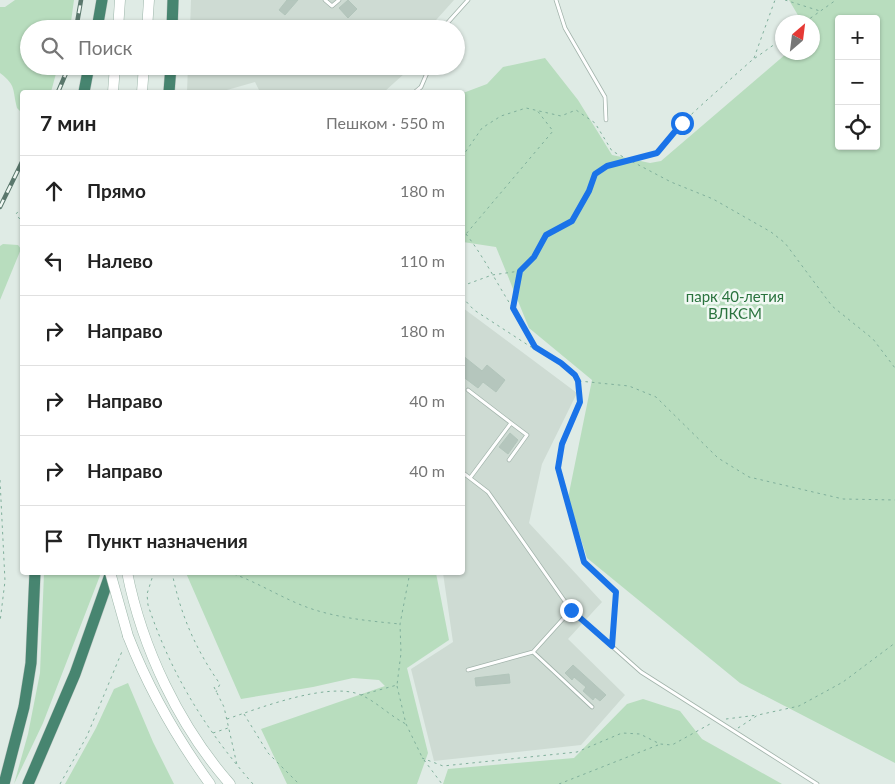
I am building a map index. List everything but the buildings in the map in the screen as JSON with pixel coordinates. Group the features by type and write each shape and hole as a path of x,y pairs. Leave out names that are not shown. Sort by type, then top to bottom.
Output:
{"highway":[{"path":"99,20 102,0"},
{"path":"173,20 174,0"},
{"path":"84,90 87,75"},
{"path":"169,90 170,75"},
{"path":"4,784 24,707 31,663 35,575"},
{"path":"28,784 75,674 109,575"}],"main road":[{"path":"119,20 120,0"},
{"path":"148,20 149,0"},
{"path":"113,90 114,75"},
{"path":"142,90 143,75"},
{"path":"111,575 128,636 155,698 184,747 210,784"},
{"path":"128,578 148,644 165,684 186,722 230,784"}],"lane":[{"path":"326,0 332,6 339,0"},
{"path":"450,20 468,0"},
{"path":"556,0 566,28 604,97 606,120"},
{"path":"417,90 421,87 426,75"},
{"path":"468,390 527,435 509,460"},
{"path":"470,478 511,423"},
{"path":"465,474 488,492 571,610 641,672 817,784"},
{"path":"468,670 533,652 571,610"},
{"path":"533,652 592,707"}],"path":[{"path":"753,60 775,0"},
{"path":"785,0 821,11"},
{"path":"815,15 836,0"},
{"path":"513,308 520,271 534,257 546,235 572,221 589,191 595,174 607,166 657,153 682,123 753,60 775,44"},
{"path":"465,153 487,123 526,108 561,116 576,110 595,124 612,151 671,182 713,199 771,232 785,243 832,306 873,339 895,368"},
{"path":"535,347 492,275 482,254 466,234 553,131 536,109"},
{"path":"600,131 606,120"},
{"path":"20,209 16,214 20,219"},
{"path":"465,285 492,275 520,271"},
{"path":"465,300 474,310 531,347 535,347 561,363 575,375 578,381 580,402 562,444 558,468 584,562 616,592 612,646"},
{"path":"578,381 629,386 656,397 718,458 749,477 843,499 895,500"},
{"path":"0,480 5,581 0,622"},
{"path":"153,575 147,594 148,605 159,638 188,698 237,766 253,784"},
{"path":"173,575 177,599 200,655 220,684 216,692"},
{"path":"236,575 256,583 284,598 334,616 400,624"},
{"path":"409,575 400,624 401,653 397,685 406,724 422,758 442,784"},
{"path":"422,758 443,766 577,752 622,734 640,734 660,744 672,745 717,720 758,715 799,706 843,682 895,643"},
{"path":"60,784 87,736 125,646"},
{"path":"360,695 397,685"},
{"path":"214,687 224,707 237,766"},
{"path":"227,719 292,698 340,691 360,695 406,724"},
{"path":"243,714 268,753 299,784"},
{"path":"733,731 758,715"},
{"path":"213,733 229,728"},
{"path":"559,784 660,744"}],"shaded area":[{"path":"191,0 454,0 436,20 190,20"},
{"path":"188,75 403,75 386,90 259,90 255,82 227,90 187,90"},
{"path":"465,309 577,393 542,464 529,523 602,602 568,639 625,695 581,745 434,761 411,669 453,642 443,575 465,575"}],"green space":[{"path":"15,0 74,0 71,20 20,20 20,75 56,75 52,90 20,90 20,111 17,108 12,85 0,73 0,7 5,7"},
{"name":"парк 40-летия ВЛКСМ","path":"789,0 895,0 895,763 740,683 587,558 568,498 592,380 529,328 496,247 465,242 465,92 487,84 503,67 545,58 578,100 612,155 650,163 661,161 779,60 820,60 820,15 798,15"},
{"path":"3,244 18,245 20,251 0,300 0,246"},
{"path":"44,575 100,575 43,723 14,784 28,734 40,673"},
{"path":"187,575 436,575 449,640 407,668 428,753 417,784 287,784 261,729 385,686 379,680 353,678 241,699"},
{"path":"128,683 153,742 174,784 65,784 96,728 114,689"},
{"path":"643,699 680,711 702,739 782,784 443,784 448,769 574,758 627,704"}],"railway":[{"path":"78,20 81,0"},
{"path":"59,90 65,75"},
{"path":"0,207 20,166"}],"route":[{"path":"571,610 612,646 616,592 584,562 558,468 562,444 580,402 581,394 578,381 575,375 561,363 535,347 523,328 513,308 520,271 534,257 546,235 572,221 589,191 595,174 607,166 657,153 682,123"}]}
